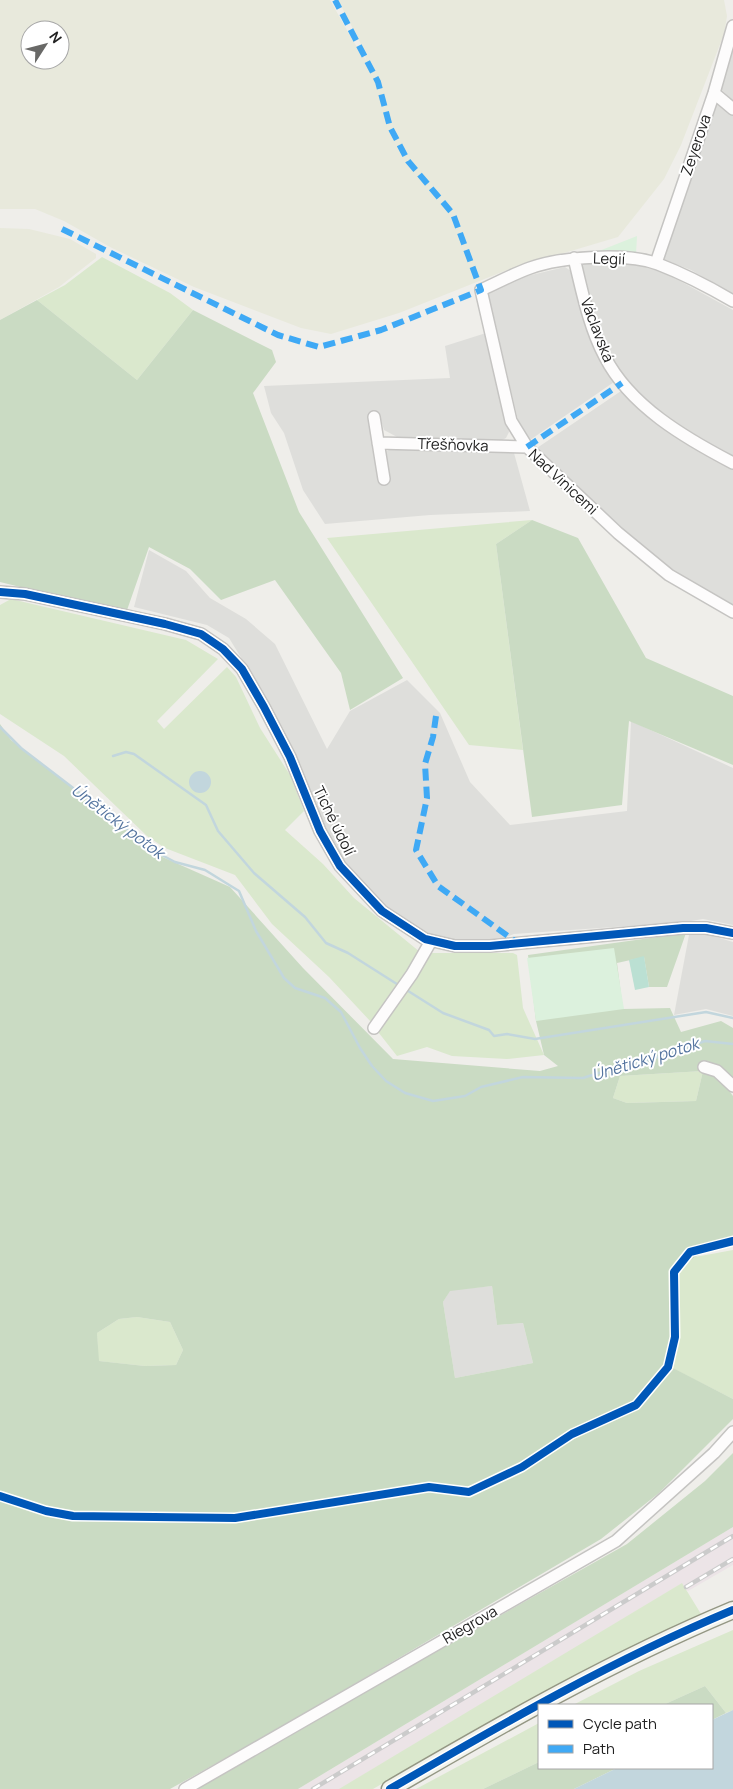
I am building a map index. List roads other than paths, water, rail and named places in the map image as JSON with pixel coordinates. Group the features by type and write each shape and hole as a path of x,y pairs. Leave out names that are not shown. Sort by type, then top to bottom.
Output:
{"main road":[{"path":"539,1704 574,1684 690,1628 733,1610"},
{"path":"390,1789 538,1705"}],"street":[{"name":"Zeyerova","path":"656,263 714,93 733,26"},
{"path":"714,93 733,110"},
{"name":"Legií","path":"481,290 530,268 574,258 618,258 656,263 733,301"},
{"name":"Václavská","path":"574,258 588,314 605,357 622,383 646,408 706,449 733,463"},
{"name":"Nad Vinicemi","path":"481,290 511,421 527,447 618,533 669,575 733,612"},
{"path":"374,417 384,479"},
{"name":"Třešňovka","path":"378,443 527,447"},
{"name":"Tiché údolí","path":"0,592 26,594 165,624 201,634 222,649 242,669 264,707 290,757 320,831 340,866 382,911 395,921 432,942 455,946 490,946 683,928 706,928 733,933"},
{"path":"374,1028 432,942"},
{"path":"704,1067 717,1071 733,1086"},
{"name":"Riegrova","path":"185,1789 616,1541 714,1453 733,1432"}],"waterway":[{"name":"Únětický potok","path":"0,727 21,748 158,853 175,862 205,870 239,891 256,931 284,978 295,988 325,998 341,1012 372,1066 386,1081 405,1093 433,1101 465,1096 481,1087 523,1077 583,1078 614,1068 640,1063 705,1041 733,1044"},
{"path":"113,756 126,752 134,754 206,805 218,831 254,873 305,917 326,943 348,953 400,986"},
{"path":"405,989 443,1013 489,1030 494,1036 507,1034 535,1039 706,1012 733,1018"}],"railway":[{"path":"313,1789 733,1536"},
{"path":"686,1587 733,1559"}]}
